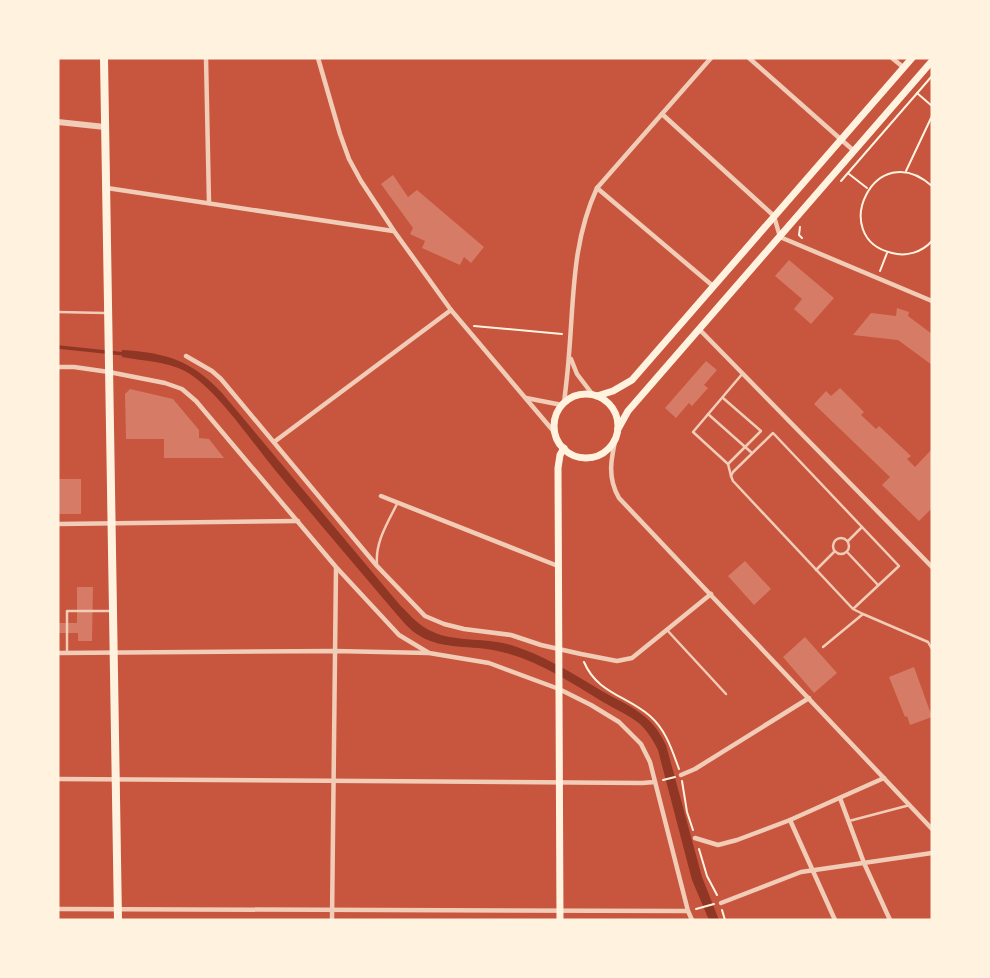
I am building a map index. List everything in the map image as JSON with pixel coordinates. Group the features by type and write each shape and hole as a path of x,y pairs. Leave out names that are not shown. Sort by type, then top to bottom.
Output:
{"main road":[{"path":"104,58 118,920"},
{"path":"912,58 632,380 613,391 578,395 563,404 555,418 555,433 564,448 580,457 606,451 628,411 932,61"},
{"path":"595,395 613,409 617,418 617,433"},
{"path":"560,920 558,468 564,448"}],"street":[{"path":"206,58 208,203"},
{"path":"318,58 349,159 394,231 451,310 555,433"},
{"path":"525,397 535,401 563,404 575,264 587,209 597,188 711,58"},
{"path":"749,58 854,151"},
{"path":"892,58 903,68"},
{"path":"662,114 774,216 780,237 932,301"},
{"path":"58,122 105,127"},
{"path":"106,188 394,231"},
{"path":"597,188 713,286"},
{"path":"274,442 451,310"},
{"path":"699,329 932,567"},
{"path":"569,355 577,374 595,395"},
{"path":"186,356 221,379 377,566 425,616 464,629 510,635 559,650 617,661 632,658 711,593"},
{"path":"58,367 109,367 182,389 196,401 336,567 399,635 429,653"},
{"path":"617,433 611,465 613,488 619,498 932,829"},
{"path":"381,496 558,566"},
{"path":"58,524 299,521"},
{"path":"332,920 336,567"},
{"path":"58,653 429,653 489,663 559,690 619,722 641,744 650,762 692,920"},
{"path":"681,775 809,698"},
{"path":"695,838 719,845 737,840 790,820 884,778"},
{"path":"58,779 655,782"},
{"path":"840,798 864,863 890,920"},
{"path":"790,820 835,920"},
{"path":"721,903 802,872 932,853"},
{"path":"58,909 688,911"}],"lane":[{"path":"58,312 108,313"},
{"path":"743,373 693,432 728,464 735,485 853,609 928,642 932,649"},
{"path":"723,398 761,431 728,464"},
{"path":"708,414 752,453"},
{"path":"731,476 773,433 899,566 853,609"},
{"path":"377,566 376,553 398,502"},
{"path":"848,541 862,527"},
{"path":"835,551 833,544 836,539 844,538 848,541"},
{"path":"847,552 848,541"},
{"path":"816,570 835,551"},
{"path":"835,551 842,554 847,552"},
{"path":"847,552 878,585"},
{"path":"67,653 67,611 113,611"},
{"path":"823,647 863,614"},
{"path":"667,630 726,694"},
{"path":"849,821 910,805"}],"path":[{"path":"840,182 932,76"},
{"path":"917,93 932,106"},
{"path":"905,172 932,116"},
{"path":"932,186 915,174 905,172 885,176 868,189 860,213 868,237 876,246 887,252 910,254 931,243 932,249"},
{"path":"848,173 868,189"},
{"path":"801,227 799,235 804,240"},
{"path":"880,271 887,252"},
{"path":"464,325 570,335"},
{"path":"581,654 590,675 613,694 650,716 667,736 681,775 687,812 695,838 725,920"},
{"path":"655,782 681,775"},
{"path":"688,911 721,903"}],"shaded area":[{"path":"122,350 152,353 177,360 211,382 399,604 423,627 446,636 511,645 535,654 648,719 666,745 702,877 719,920 709,920 692,880 658,750 640,724 539,665 498,651 438,643 416,634 209,390 185,371 162,363 122,357"}],"building":[{"path":"393,175 408,197 417,190 484,247 471,263 464,257 460,265 422,248 425,241 410,234 413,228 381,184"},
{"path":"789,260 834,298 811,324 794,309 802,299 775,276"},
{"path":"897,308 909,312 908,316 932,334 932,365 898,340 853,335 871,313 896,316"},
{"path":"706,361 717,370 704,385 708,388 692,406 689,403 676,418 665,408"},
{"path":"840,388 864,412 861,415 876,429 879,426 911,456 907,459 915,467 932,449 932,508 919,521 882,485 890,477 814,404 826,391 831,396"},
{"path":"130,389 173,399 199,430 199,438 209,439 224,458 164,458 164,439 126,439 125,394"},
{"path":"58,479 81,479 81,514 58,514"},
{"path":"745,561 771,589 754,605 728,576"},
{"path":"77,587 93,587 92,641 78,641 78,633 58,633 58,623 77,623"},
{"path":"805,637 837,673 814,693 783,657"},
{"path":"914,667 932,717 910,725 889,677"}],"waterway":[{"path":"58,347 125,354"}]}
